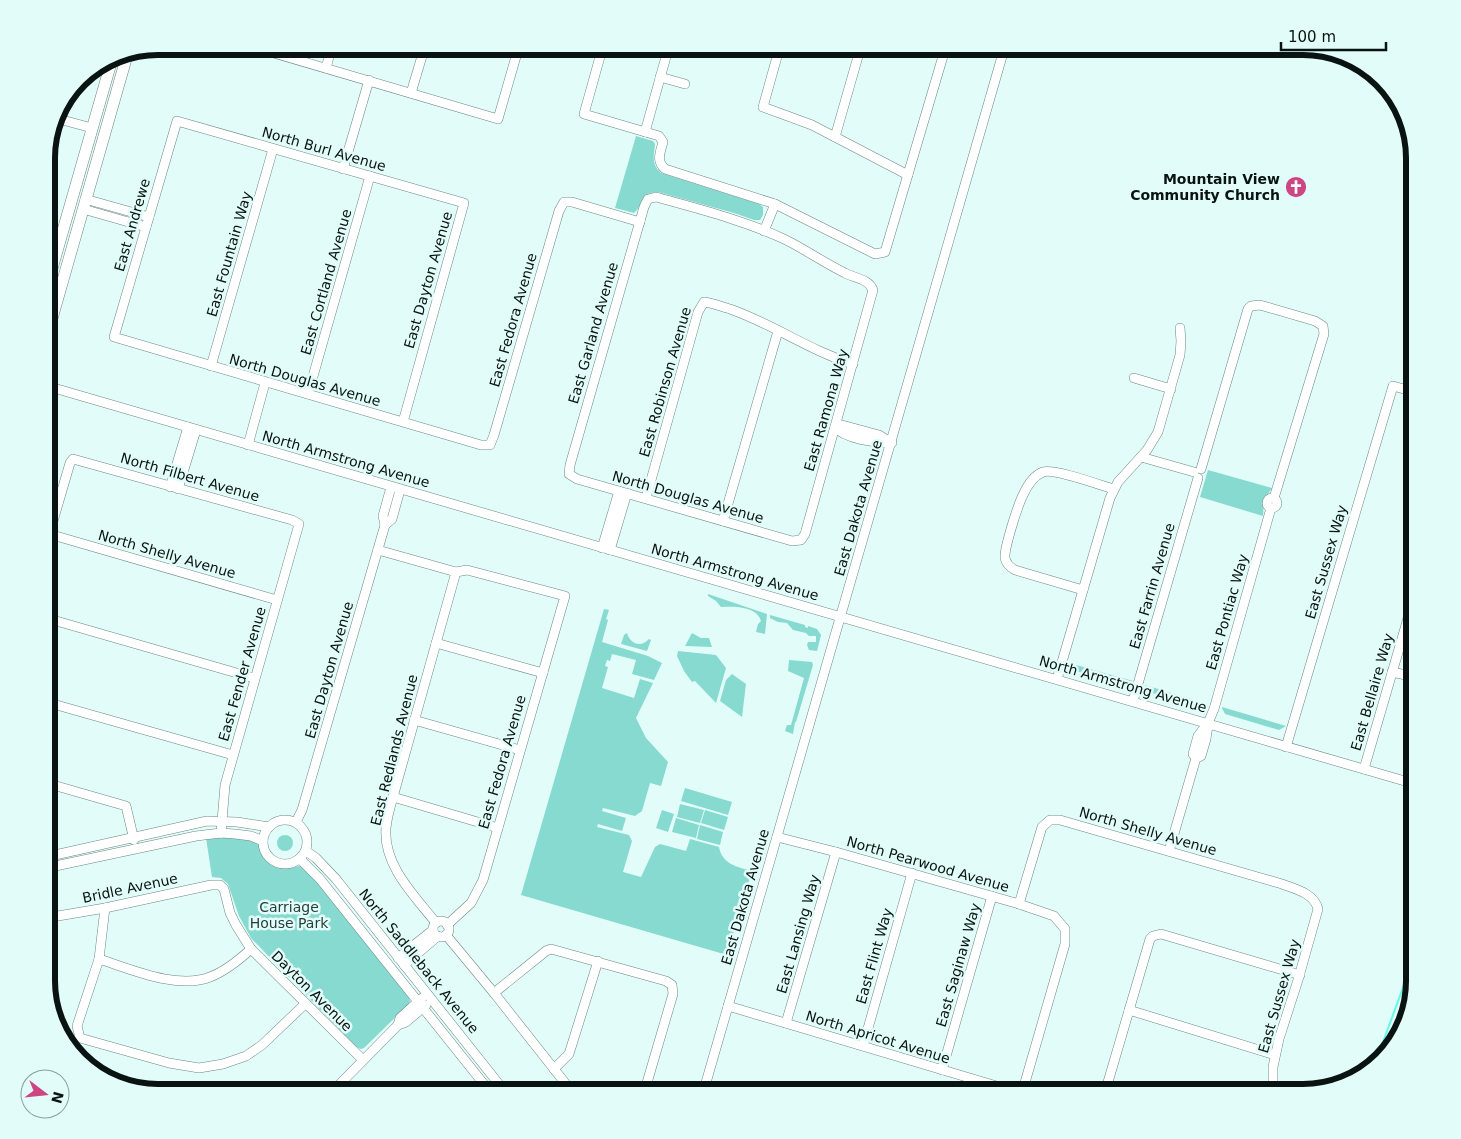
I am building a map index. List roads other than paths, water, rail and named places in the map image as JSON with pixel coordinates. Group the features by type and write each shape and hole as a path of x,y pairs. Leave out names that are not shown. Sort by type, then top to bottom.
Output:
{"main road":[{"path":"55,305 126,60"},
{"path":"55,255 109,68"}],"street":[{"path":"281,55 498,119 516,55"},
{"path":"326,68 330,55"},
{"path":"411,93 422,55"},
{"path":"600,55 584,114 659,136 663,142 659,158 660,165 665,169 775,204 875,254 886,252 943,55"},
{"path":"645,132 666,55"},
{"path":"777,55 762,107 812,125 908,175"},
{"path":"835,137 859,55"},
{"name":"East Dakota Avenue","path":"706,1084 1002,55"},
{"path":"660,77 685,84"},
{"path":"343,169 369,80"},
{"path":"63,120 92,128"},
{"name":"North Burl Avenue","path":"177,121 464,204"},
{"name":"East Andrewe","path":"114,337 177,121"},
{"name":"East Fountain Way","path":"211,366 273,149"},
{"name":"East Cortland Avenue","path":"308,394 370,176"},
{"name":"East Garland Avenue","path":"569,474 570,465 648,199 656,196 764,231"},
{"name":"East Fedora Avenue","path":"490,445 558,211 564,202 572,202 640,222"},
{"path":"84,204 149,217"},
{"path":"84,204 146,227"},
{"name":"East Dayton Avenue","path":"403,422 464,204"},
{"path":"764,231 775,204"},
{"name":"East Ramona Way","path":"764,231 797,246 844,273 866,282 872,286 873,294 805,534 801,540"},
{"name":"East Robinson Avenue","path":"646,498 698,312 704,302 739,312 778,331"},
{"name":"East Pontiac Way","path":"1169,852 1196,758 1201,756 1206,739 1208,723 1214,709 1271,508 1268,506 1268,501 1269,498 1274,498 1324,334 1323,326 1316,321 1260,305 1251,306"},
{"name":"East Farrin Avenue","path":"1133,701 1198,473 1246,313 1251,306"},
{"path":"1057,679 1113,489 1124,474 1141,457 1158,432 1180,355 1180,328"},
{"path":"723,521 778,331 825,355 853,364"},
{"name":"North Douglas Avenue","path":"114,337 265,383 481,445 490,445"},
{"path":"1134,378 1171,389"},
{"path":"248,445 265,383"},
{"name":"East Sussex Way","path":"1286,746 1393,386 1406,390"},
{"name":"North Armstrong Avenue","path":"55,389 1406,781"},
{"path":"835,427 842,425 879,435 892,443"},
{"path":"174,488 192,429"},
{"path":"1141,457 1198,473"},
{"name":"North Filbert Avenue","path":"55,514 73,458 292,520 299,524"},
{"path":"1083,590 1015,570 1008,565 1005,559 1006,548 1022,496 1037,475 1050,471 1113,489"},
{"name":"North Douglas Avenue","path":"569,474 577,479 792,541 801,540"},
{"name":"East Dayton Avenue","path":"296,822 302,810 378,550 386,525 392,519 396,488"},
{"path":"606,549 623,492"},
{"name":"East Fender Avenue","path":"221,833 225,785 299,524"},
{"name":"North Shelly Avenue","path":"55,536 277,600"},
{"path":"378,550 456,572"},
{"name":"East Fedora Avenue","path":"438,931 448,930 447,925 471,903 483,880 565,596 467,570 456,572"},
{"name":"East Redlands Avenue","path":"456,572 393,797 386,829 386,843 396,871 438,931 494,993 566,1084"},
{"path":"55,621 254,678"},
{"name":"East Bellaire Way","path":"1364,769 1406,625"},
{"path":"436,643 543,673"},
{"path":"1392,672 1406,675"},
{"path":"55,705 233,755"},
{"path":"414,720 520,750"},
{"path":"55,786 126,806 135,848"},
{"path":"393,797 498,828"},
{"path":"280,820 296,822 304,829 307,836 306,851 300,859 286,865 271,860 266,854 263,841 269,827 280,820"},
{"name":"North Shelly Avenue","path":"1019,904 1042,827 1050,820 1060,820 1282,884 1305,893 1316,902 1318,909"},
{"path":"55,855 207,822 222,821 269,827"},
{"path":"55,866 135,848 221,833 244,835 263,841"},
{"name":"North Pearwood Avenue","path":"777,837 912,873 1054,916 1065,929 1064,944 1024,1084"},
{"name":"North Saddleback Avenue","path":"306,851 320,862 336,879 499,1084"},
{"name":"East Lansing Way","path":"786,1023 836,852"},
{"name":"North Saddleback Avenue","path":"300,859 320,879 484,1084"},
{"name":"East Flint Way","path":"863,1046 912,873"},
{"name":"Bridle Avenue","path":"55,916 220,885"},
{"name":"Dayton Avenue","path":"220,885 224,889 230,913 251,949 363,1060"},
{"name":"East Saginaw Way","path":"942,1070 992,896"},
{"path":"105,908 99,959 77,1026 80,1038 169,1063 199,1068 224,1064 246,1056 262,1046 305,1004"},
{"name":"East Sussex Way","path":"1273,1084 1273,1067 1279,1039 1300,975 1318,909"},
{"path":"401,962 438,931"},
{"path":"1109,1084 1108,1082 1129,1010 1150,939 1153,936 1161,934 1300,975"},
{"path":"99,959 169,980 194,981 210,978 226,969 251,949"},
{"path":"494,993 551,949 666,981 672,985 673,994 647,1084"},
{"path":"554,1069 570,1054 598,961"},
{"path":"340,1084 398,1025 406,1022 420,1005 430,997"},
{"name":"North Apricot Avenue","path":"728,1006 990,1084"},
{"path":"1129,1010 1275,1055"}],"waterway":[{"path":"1378,1052 1406,979"}],"place":[{"name":"Mountain View Community Church","path":"1296,187"}],"park label":[{"name":"Carriage House Park","path":"289,916"}]}
